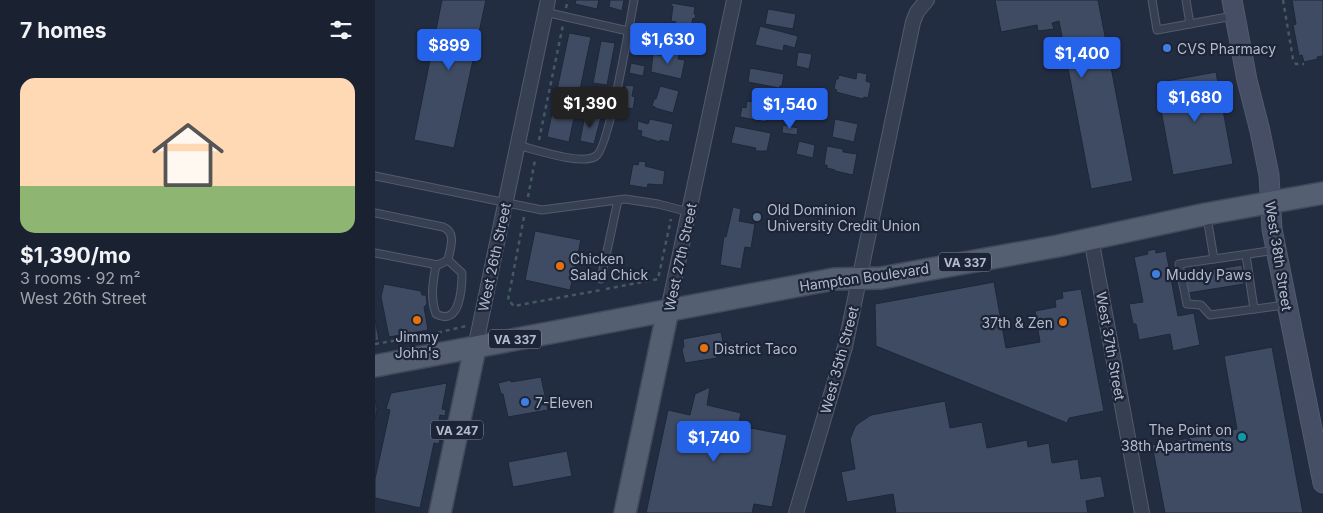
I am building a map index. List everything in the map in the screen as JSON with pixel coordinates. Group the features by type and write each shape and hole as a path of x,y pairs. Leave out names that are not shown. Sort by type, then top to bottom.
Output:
{"main road":[{"name":"West 38th Street","path":"1234,8 1247,80 1269,175 1270,203 1276,250 1323,483"},
{"name":"Hampton Boulevard","path":"375,366 834,279 881,278 1323,193"},
{"name":"West 27th Street","path":"625,513 668,310"},
{"name":"West 26th Street","path":"440,513 475,348"}],"street":[{"name":"West 27th Street","path":"668,310 734,0"},
{"name":"West 35th Street","path":"796,513 845,347 913,22 924,1"},
{"name":"West 26th Street","path":"475,348 546,6"},
{"name":"West 37th Street","path":"1091,238 1142,513"}],"lane":[{"path":"517,145 583,159 596,156 600,152 609,125 634,0"},
{"path":"1152,0 1157,30 1190,24 1234,8"},
{"path":"1186,0 1190,24"},
{"path":"546,6 565,17 628,31"},
{"path":"375,177 542,210 625,199 689,212"},
{"path":"601,279 618,200"},
{"path":"375,213 447,228 452,236 449,260"},
{"path":"1206,214 1214,259"},
{"path":"1276,250 1179,264 1187,304 1201,305 1210,315 1287,304"},
{"path":"375,253 436,264 445,263 449,260"},
{"path":"1245,255 1254,309"},
{"path":"436,264 432,290 434,308 436,314 441,317 447,317 457,309 462,282 462,273 449,260"}],"path":[{"path":"568,0 508,300 514,306 658,280 673,208"},
{"path":"1283,0 1293,59 1296,64 1303,64"},
{"path":"375,344 465,326 467,320"}],"building":[{"path":"442,0 486,0 454,148 414,140"},
{"path":"576,0 599,0 597,9 575,4"},
{"path":"610,0 624,0 622,11 609,7"},
{"path":"995,0 1098,0 1133,181 1091,189 1059,21 1052,23 1054,29 1038,31 1037,25 1001,32"},
{"path":"1292,0 1323,0 1323,56 1317,57 1318,59 1304,62 1302,55 1299,56 1293,25 1296,24"},
{"path":"671,3 695,7 695,19 693,18 691,27 675,24 676,22 671,21 673,6 671,6"},
{"path":"768,9 796,14 793,29 765,24"},
{"path":"760,26 798,36 795,48 784,45 783,51 755,45"},
{"path":"669,31 673,32 672,34 692,39 691,44 688,43 686,52 656,46 659,32 668,34"},
{"path":"569,33 591,37 569,142 547,137"},
{"path":"601,41 615,43 607,85 593,83"},
{"path":"670,52 679,54 678,59 685,60 681,79 651,72 653,54 669,57"},
{"path":"798,52 812,54 809,69 796,66"},
{"path":"631,63 645,66 643,76 629,73"},
{"path":"750,68 784,74 782,86 779,88 748,82"},
{"path":"857,72 867,74 866,81 871,83 868,98 864,97 863,99 836,92 837,90 834,89 839,75 856,79"},
{"path":"1216,72 1233,164 1173,175 1156,83"},
{"path":"626,85 634,86 632,96 635,97 633,109 619,106"},
{"path":"592,86 606,89 601,114 586,110"},
{"path":"660,86 679,91 673,113 652,106"},
{"path":"790,90 803,92 800,104 788,101"},
{"path":"747,101 769,105 766,122 740,117 742,107 746,108"},
{"path":"585,115 601,117 594,144 580,141"},
{"path":"650,119 673,124 669,142 660,140 660,142 641,136 642,131 637,130 638,121 648,124"},
{"path":"835,119 858,124 854,142 832,137"},
{"path":"783,125 798,128 797,135 782,133"},
{"path":"735,126 771,133 767,151 755,151 756,148 731,143"},
{"path":"799,141 815,145 813,158 796,154"},
{"path":"827,146 843,149 843,152 857,154 853,175 835,171 824,165"},
{"path":"639,161 646,162 645,166 665,171 663,185 648,184 647,188 629,185 633,164 638,165"},
{"path":"733,207 741,209 739,221 755,224 751,248 745,247 741,269 720,265 724,236 726,237"},
{"path":"535,231 581,240 570,290 525,280"},
{"path":"1155,249 1156,253 1166,251 1178,316 1194,313 1200,345 1173,351 1170,334 1139,340 1129,304 1143,302 1134,257 1148,254 1147,251"},
{"path":"1242,265 1244,284 1188,293 1185,274"},
{"path":"994,282 1006,348 1040,342 1035,311 1056,307 1055,300 1063,298 1062,292 1081,289 1104,411 1069,418 1067,423 876,346 875,304"},
{"path":"384,284 421,291 422,295 426,295 427,304 424,307 428,330 389,337 381,297"},
{"path":"375,319 379,340 375,341"},
{"name":"District Taco","path":"721,332 725,351 716,352 717,358 685,363 682,350 684,346 683,339"},
{"name":"The Point on 38th Apartments","path":"1272,347 1303,513 1165,513 1152,445 1237,429 1224,356"},
{"name":"7-Eleven","path":"541,377 548,410 508,417 503,394 501,394 498,383"},
{"path":"447,383 442,409 446,410 445,416 440,415 437,434 441,435 439,444 434,443 420,508 375,498 375,479 390,410 386,409 391,393"},
{"path":"710,387 707,405 741,413 739,422 747,423 746,427 787,435 772,507 754,504 752,513 646,513 668,410 690,415 695,394"},
{"path":"375,400 377,409 375,420"},
{"path":"945,401 950,428 982,422 987,448 1027,440 1028,447 1049,443 1052,463 1078,459 1081,479 1101,476 1105,497 1086,501 1088,513 896,513 893,494 847,502 841,472 855,469 850,439 855,427 871,415"},
{"name":"7-Eleven","path":"567,451 572,476 513,487 508,462"}],"place":[{"name":"CVS Pharmacy","path":"1167,48"},
{"name":"Old Dominion University Credit Union","path":"757,217"},
{"name":"Chicken Salad Chick","path":"560,266"},
{"name":"Muddy Paws","path":"1156,274"},
{"name":"Jimmy John's","path":"417,320"},
{"name":"37th & Zen","path":"1063,322"},
{"name":"District Taco","path":"704,348"},
{"name":"7-Eleven","path":"525,402"},
{"name":"The Point on 38th Apartments","path":"1242,437"}]}
